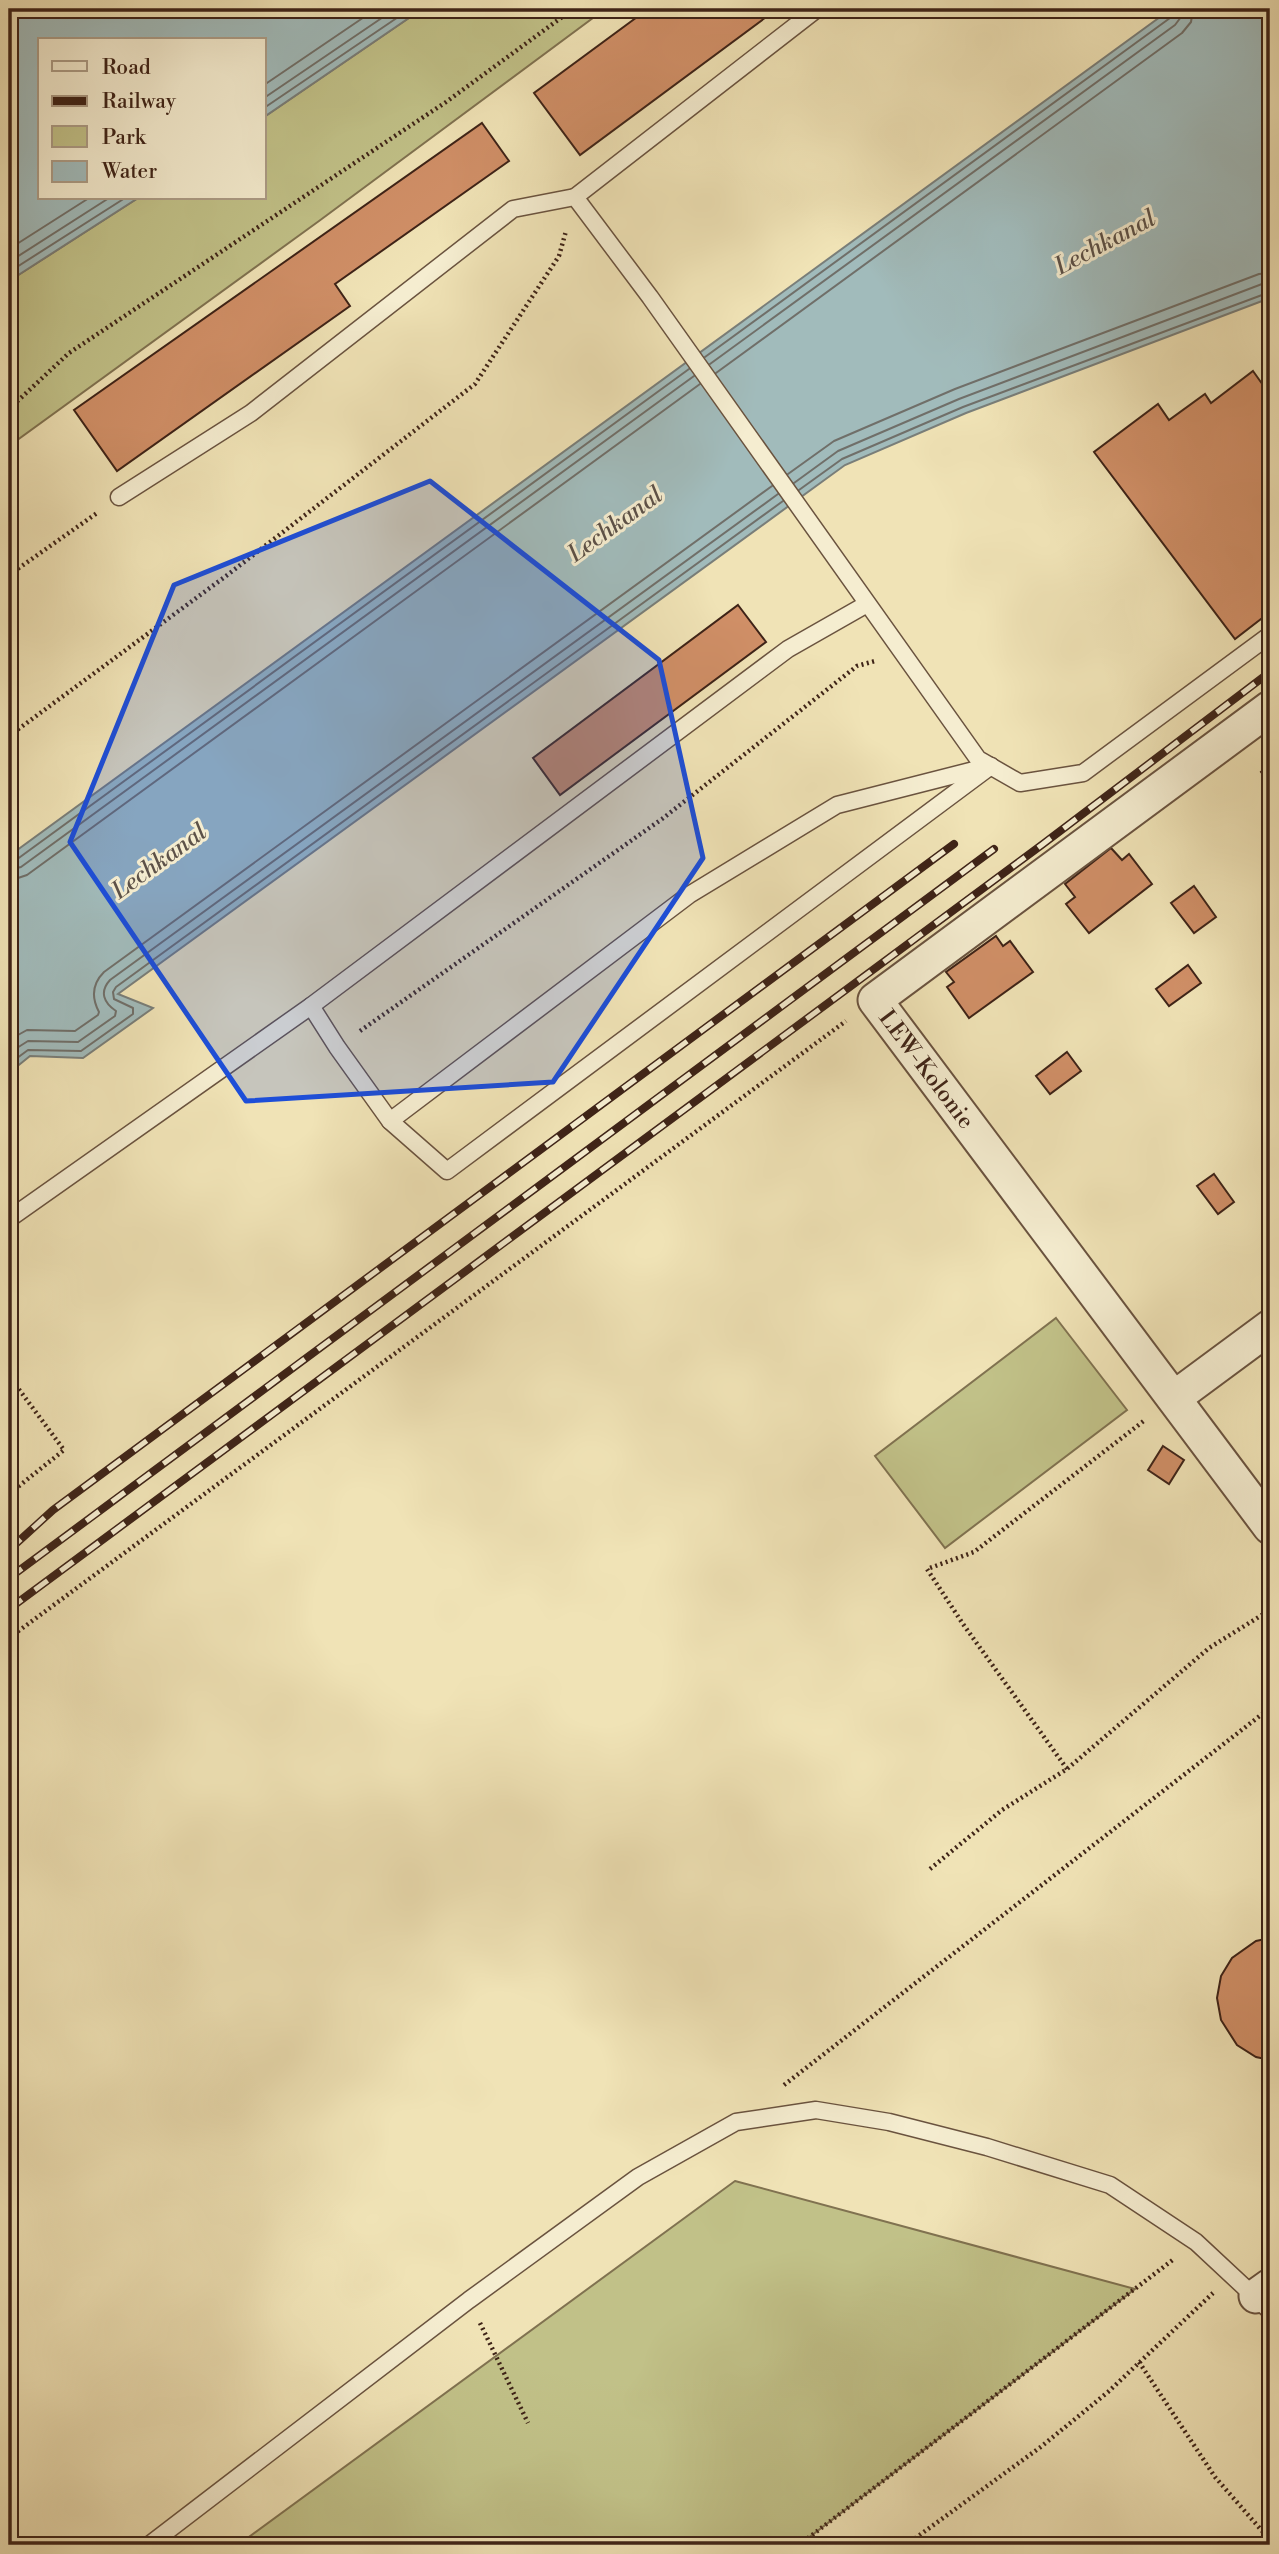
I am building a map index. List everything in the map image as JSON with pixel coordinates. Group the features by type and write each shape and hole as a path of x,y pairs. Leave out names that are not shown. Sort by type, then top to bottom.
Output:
{"street":[{"name":"LEW-Kolonie","path":"1270,708 875,1000 1270,1527"},
{"path":"1174,1398 1270,1326"}],"lane":[{"path":"119,497 251,413 513,209 575,197 817,9"},
{"path":"575,197 650,297 978,759 1020,783 1083,773 1270,635"},
{"path":"9,1219 311,1006 788,649 867,604"},
{"path":"311,1006 390,1121 447,1171 991,766"},
{"path":"390,1121 689,895 837,806 991,766"},
{"path":"149,2545 469,2300 638,2177 736,2122 816,2110 888,2122 987,2147 1110,2185 1196,2242 1257,2292"}],"path":[{"path":"9,409 69,352 446,103 573,9"},
{"path":"9,736 226,576 475,384 559,256 575,197"},
{"path":"9,575 119,497"},
{"path":"337,1047 662,819 858,666 902,653"},
{"path":"9,1638 875,1000"},
{"path":"9,1376 64,1450 9,1494"},
{"path":"1067,1769 927,1569 974,1552 1174,1398"},
{"path":"930,1868 1002,1810 1067,1769 1209,1648 1270,1609"},
{"path":"736,2122 1270,1708"},
{"path":"799,2545 1196,2242"},
{"path":"906,2545 1042,2446 1108,2392 1139,2362 1257,2292"},
{"path":"469,2300 528,2423"},
{"path":"1139,2362 1215,2477 1270,2540"}],"highlighted area":[{"path":"430,481 659,660 703,858 553,1082 246,1101 70,842 174,585"}],"green space":[{"path":"422,9 605,9 9,446 9,281 135,200 266,200 266,116"},
{"path":"1056,1318 1127,1410 945,1548 875,1456"},
{"path":"735,2181 1135,2289 799,2545 238,2545"}],"water":[{"path":"9,9 422,9 266,116 266,38 38,38 38,200 135,200 9,281"},
{"name":"Lechkanal","path":"1171,9 1270,9 1270,298 966,413 845,465 118,994 153,1008 83,1058 30,1056 9,1073 9,856"}],"building":[{"path":"648,9 777,9 580,155 534,93"},
{"path":"482,123 509,161 335,284 350,306 117,471 74,410"},
{"path":"1253,371 1270,395 1270,612 1235,639 1094,452 1158,404 1169,420 1205,394 1211,403"},
{"path":"738,605 766,642 560,795 533,758"},
{"path":"1270,764 1270,784 1261,772"},
{"path":"1111,848 1122,860 1129,854 1152,884 1089,933 1066,904 1075,897 1065,884"},
{"path":"1194,886 1216,917 1194,933 1171,903"},
{"path":"996,936 1003,946 1010,941 1033,972 969,1018 947,987 954,982 946,972"},
{"path":"1188,965 1201,983 1169,1006 1156,989"},
{"path":"1067,1052 1081,1071 1050,1094 1036,1076"},
{"path":"1214,1174 1234,1202 1218,1214 1197,1186"},
{"path":"1163,1446 1184,1460 1169,1484 1148,1470"},
{"path":"1270,1938 1270,2060 1256,2057 1237,2045 1221,2020 1217,1998 1221,1976 1232,1958 1256,1941"}],"railway":[{"path":"9,1609 1043,844 1270,672"},
{"path":"9,1550 53,1510 954,844"},
{"path":"9,1578 994,849"}]}
